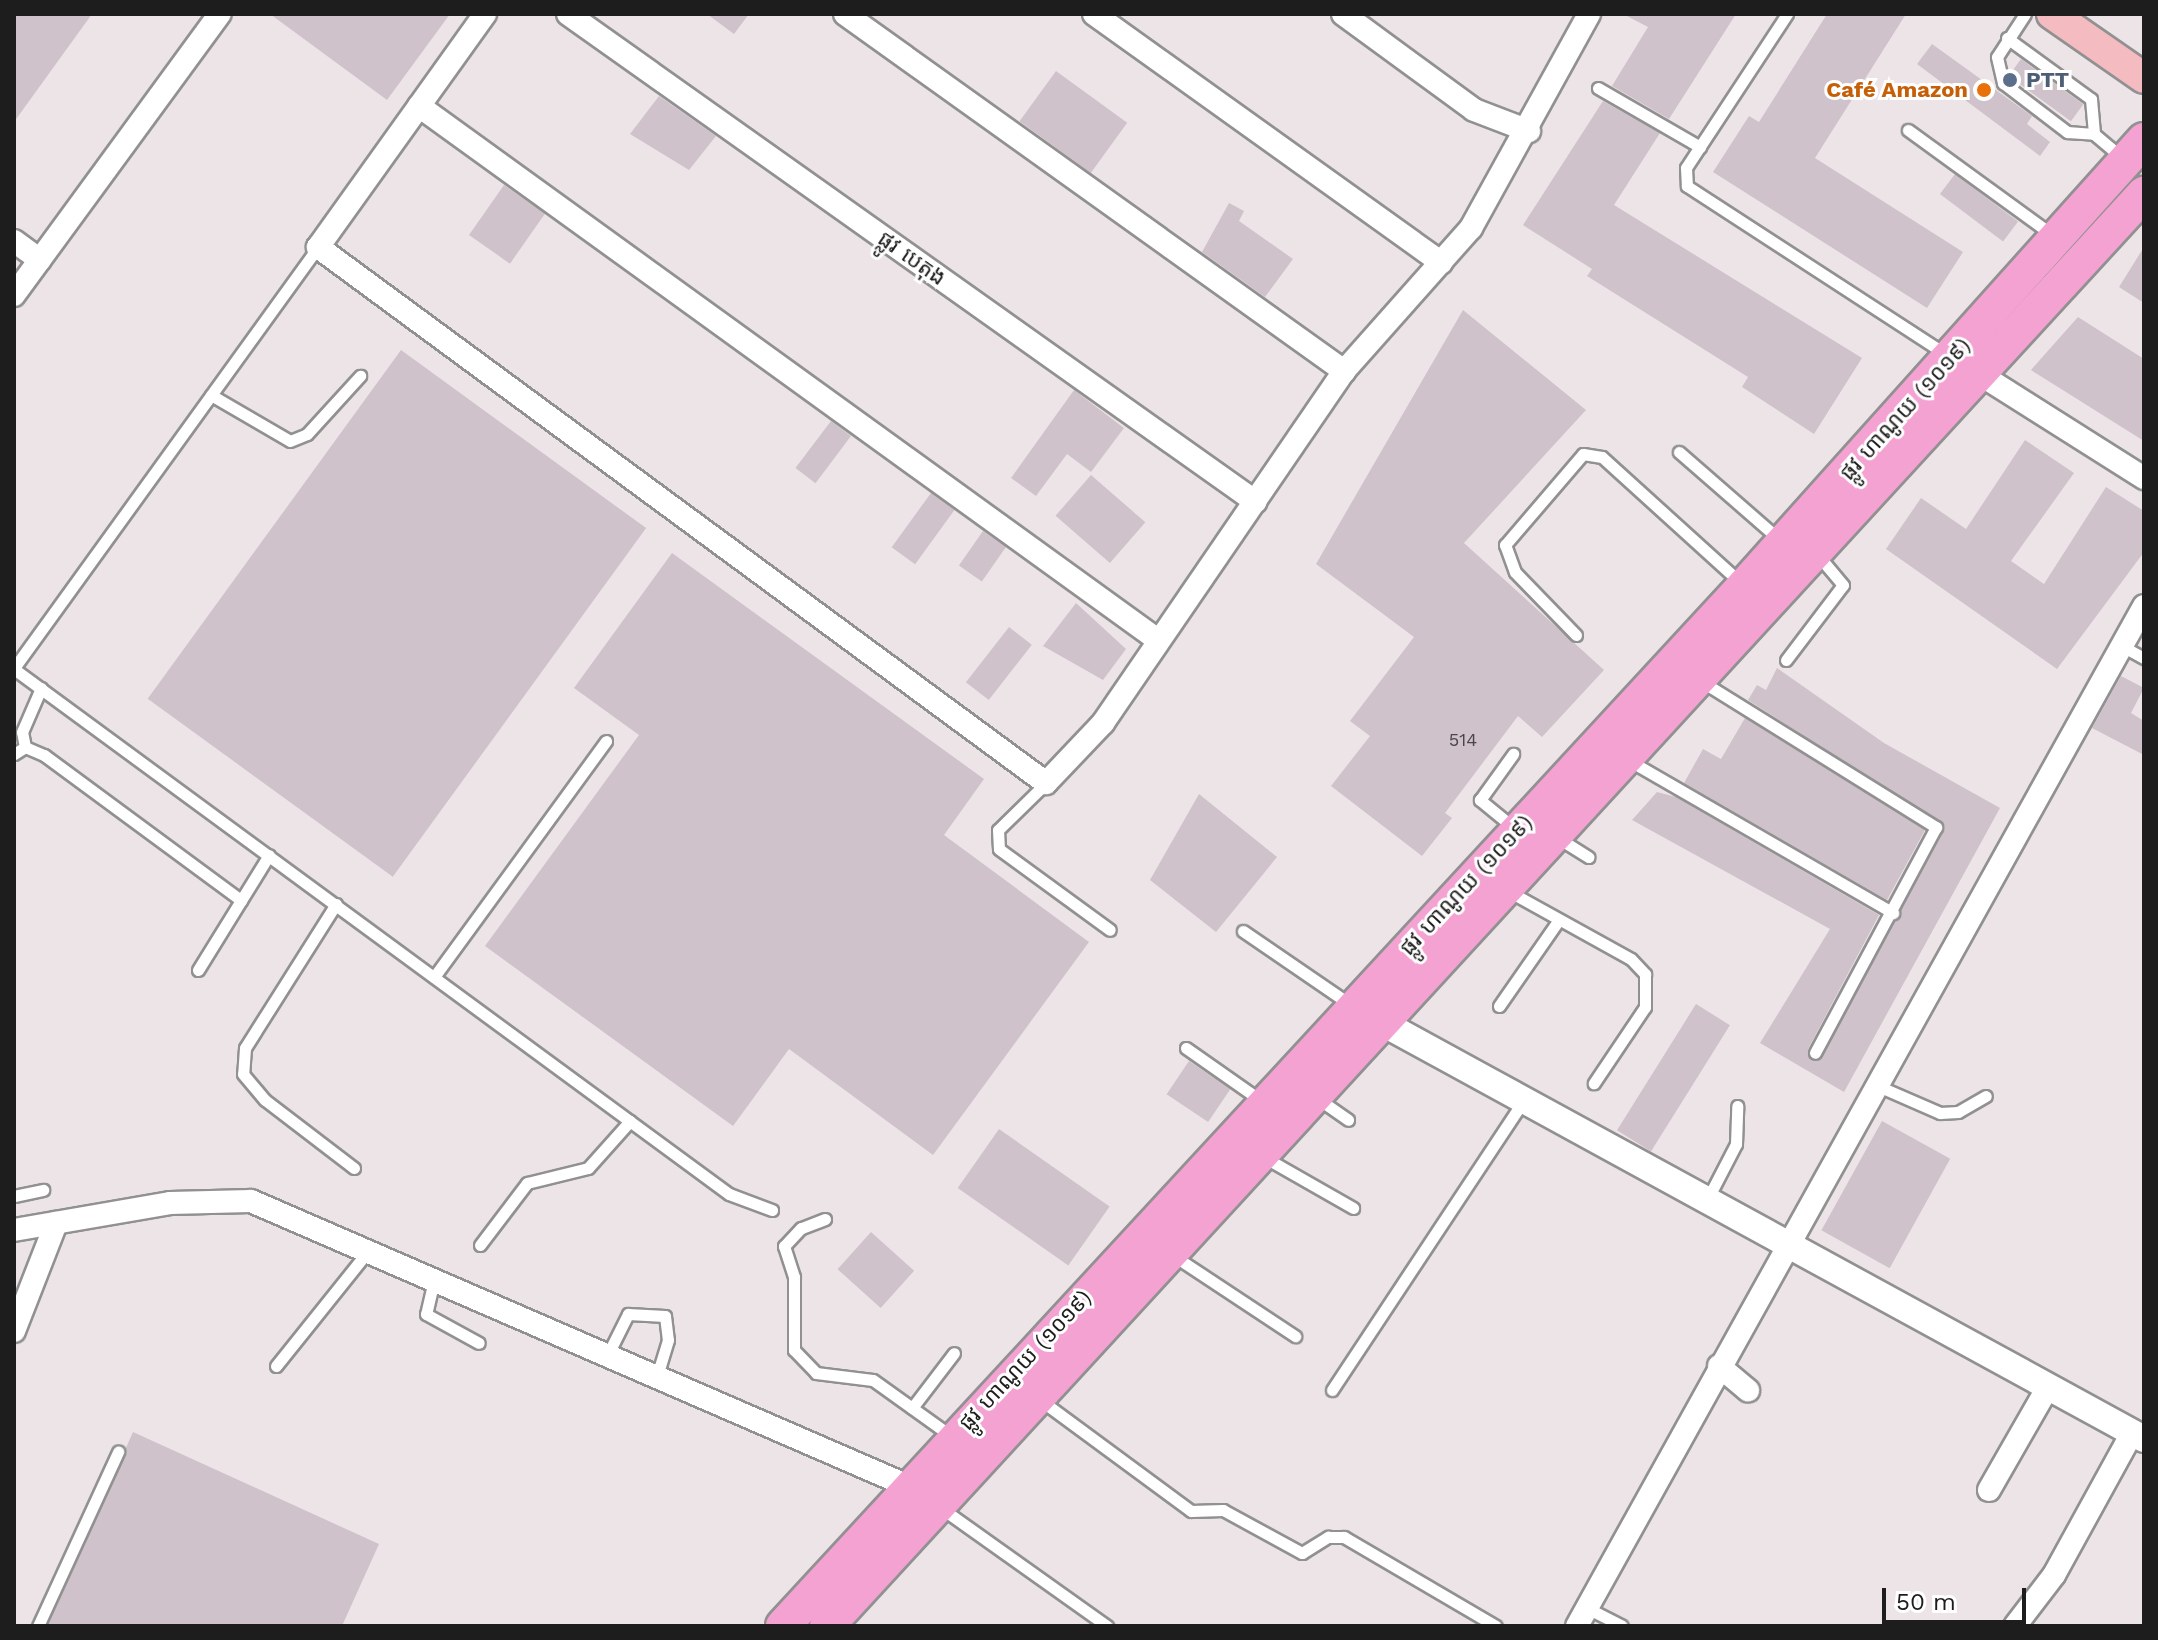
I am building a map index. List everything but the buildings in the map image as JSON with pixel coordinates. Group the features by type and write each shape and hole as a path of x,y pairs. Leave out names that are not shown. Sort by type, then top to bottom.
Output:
{"main road":[{"path":"2052,14 2144,78"},
{"name":"ផ្លូវ ហាណូយ (១០១៩)","path":"783,1626 1036,1397 1168,1252 1246,1144 1263,1102 1367,1014 1505,889 1816,554 1966,366 2058,239 2135,150"},
{"name":"ផ្លូវ ហាណូយ (១០១៩)","path":"827,1626 925,1495 954,1438 1246,1144 1313,1095 1367,1014 1517,829 1783,543 2144,194"}],"street":[{"path":"14,295 220,14"},
{"path":"485,14 318,247 1046,783 1103,723 1155,638 1256,502 1344,371 1471,228 1529,131 1589,14"},
{"name":"ផ្លូវ បេតុង","path":"568,14 1256,502"},
{"path":"845,14 1344,371"},
{"path":"1094,14 1441,262"},
{"path":"1343,14 1474,110 1529,131"},
{"path":"419,106 1155,638"},
{"path":"14,241 40,260"},
{"path":"1966,366 2144,478"},
{"path":"1582,1617 2144,606"},
{"path":"1367,1014 2138,1436 2054,1575 2015,1626"},
{"path":"14,1230 170,1203 251,1201 657,1375 925,1495"},
{"path":"14,1331 56,1223"},
{"path":"1719,1366 1748,1390"},
{"path":"1989,1490 2048,1387"}],"lane":[{"path":"1787,14 1686,168 1687,186 1966,366"},
{"path":"2025,14 1997,57 2003,83 2067,132 2094,134 2135,150"},
{"path":"2007,38 2091,99 2094,134"},
{"path":"1598,88 1700,147"},
{"path":"1908,130 2058,239"},
{"path":"318,247 14,668 729,1194 772,1210"},
{"path":"211,395 290,441 307,434 360,376"},
{"path":"1679,452 1783,543"},
{"path":"1576,635 1515,572 1505,545 1583,454 1602,457 1744,586"},
{"path":"1786,660 1843,585 1816,554"},
{"path":"2122,646 2144,658"},
{"path":"1699,680 1932,819 1935,838 1815,1053"},
{"path":"41,688 22,732 25,747 241,900"},
{"path":"434,977 606,741"},
{"path":"14,754 25,747"},
{"path":"1513,754 1480,800 1517,829"},
{"path":"1625,759 1893,913"},
{"path":"1046,783 998,830 999,849 1110,930"},
{"path":"1554,836 1588,857"},
{"path":"198,970 269,855"},
{"path":"1505,889 1631,959 1648,988 1645,1007 1594,1083"},
{"path":"336,904 245,1048 243,1074 265,1100 354,1168"},
{"path":"1499,1006 1558,921"},
{"path":"1243,931 1367,1014"},
{"path":"1186,1048 1263,1102"},
{"path":"1878,1086 1940,1113 1958,1112 1986,1096"},
{"path":"1313,1095 1348,1120"},
{"path":"1332,1390 1524,1100"},
{"path":"1707,1201 1736,1144 1737,1106"},
{"path":"480,1245 527,1183 588,1168 630,1121"},
{"path":"1246,1144 1353,1208"},
{"path":"14,1196 43,1190"},
{"path":"825,1219 801,1228 784,1246 794,1277 794,1350 816,1373 873,1380 954,1438"},
{"path":"276,1366 368,1251"},
{"path":"1168,1252 1295,1336"},
{"path":"434,1279 426,1314 479,1343"},
{"path":"608,1354 628,1314 665,1316 668,1340 657,1375"},
{"path":"912,1408 954,1353"},
{"path":"1036,1397 1191,1511 1223,1510 1302,1553 1328,1537 1344,1537 1496,1626"},
{"path":"38,1626 118,1452"},
{"path":"925,1495 1107,1626"},
{"path":"1582,1617 1622,1626"}],"place":[{"name":"PTT","path":"2010,80"},
{"name":"Café Amazon","path":"1984,90"}]}
